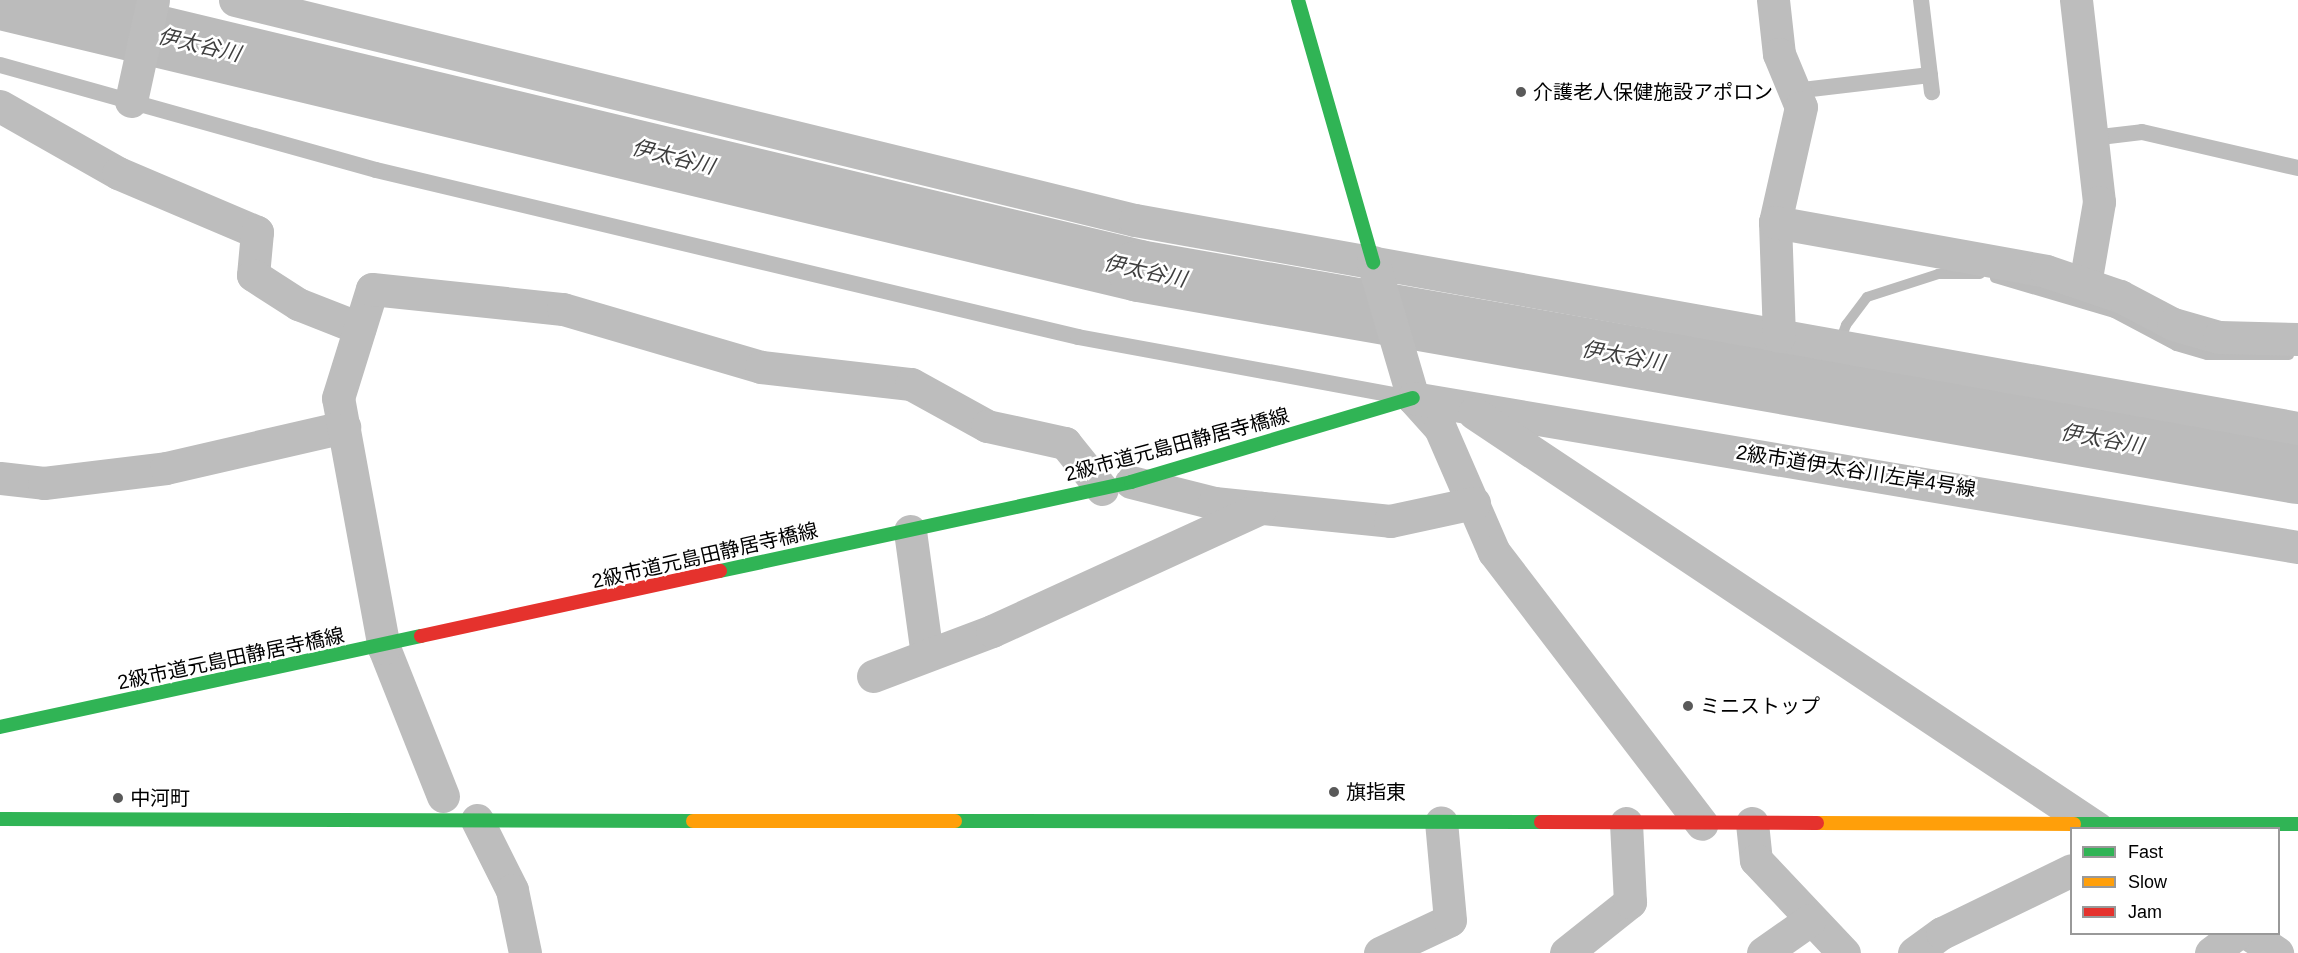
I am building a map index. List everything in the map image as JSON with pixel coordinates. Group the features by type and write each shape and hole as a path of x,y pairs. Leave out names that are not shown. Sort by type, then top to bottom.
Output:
{"street":[{"path":"131,101 153,0"},
{"path":"234,0 1135,220 1375,270 1779,336 2298,428"},
{"path":"1298,0 1410,392 1440,428 1494,552 1702,824"},
{"path":"1773,0 1779,54 1801,107 1774,222 1779,336"},
{"path":"2076,0 2099,201 2085,284"},
{"path":"0,106 118,173 257,232 252,275 298,304 359,328"},
{"path":"1774,222 1878,245 1957,252 2085,284 2174,324 2219,337 2298,339"},
{"path":"443,796 384,648 338,398 372,289 563,309 761,367 911,384 987,426 1065,443 1116,485 1214,503 1390,521 1474,503"},
{"name":"2級市道伊太谷川左岸4号線","path":"1410,392 1465,407 2298,547"},
{"name":"2級市道元島田静居寺橋線","path":"0,727 384,648 1116,485 1410,392"},
{"path":"1465,407 2094,826"},
{"path":"0,478 44,483 166,468 344,427"},
{"path":"873,676 992,631 1261,508"},
{"path":"910,531 927,655"},
{"path":"0,819 1752,823 2094,826 2298,824"},
{"path":"477,820 512,890 525,953"},
{"path":"1380,953 1450,920 1442,822"},
{"path":"1566,953 1630,902 1626,823"},
{"path":"1752,823 1756,861 1844,953"},
{"path":"1914,953 1942,933 2070,871"},
{"path":"1763,953 1810,920"},
{"path":"2211,953 2234,935"},
{"path":"2252,935 2277,953"}],"lane":[{"path":"1794,91 1931,83 1921,0"},
{"path":"0,65 376,170 1078,337 1410,392"},
{"path":"2092,138 2142,132 2298,168"}],"waterway":[{"name":"伊太谷川","path":"6,0 1139,271 2298,473"},
{"path":"50,0 52,12"},
{"path":"1823,389 1846,325 1867,297 1938,274 1980,274"},
{"path":"1995,278 2114,313 2176,346 2207,355 2289,355"}],"traffic: fast":[{"path":"1298,0 1373,262"},
{"path":"720,571 1131,482 1413,398"},
{"path":"0,727 421,636"},
{"path":"0,819 693,821"},
{"path":"955,821 1541,822"},
{"path":"2074,824 2298,824"}],"traffic: slow":[{"path":"693,821 955,821"},
{"path":"1817,823 2074,824"}],"traffic: jam":[{"path":"421,636 720,571"},
{"path":"1541,822 1817,823"}],"place":[{"name":"介護老人保健施設アポロン","path":"1521,92"},
{"name":"ミニストップ","path":"1688,706"},
{"name":"旗指東","path":"1334,792"},
{"name":"中河町","path":"118,798"}]}
